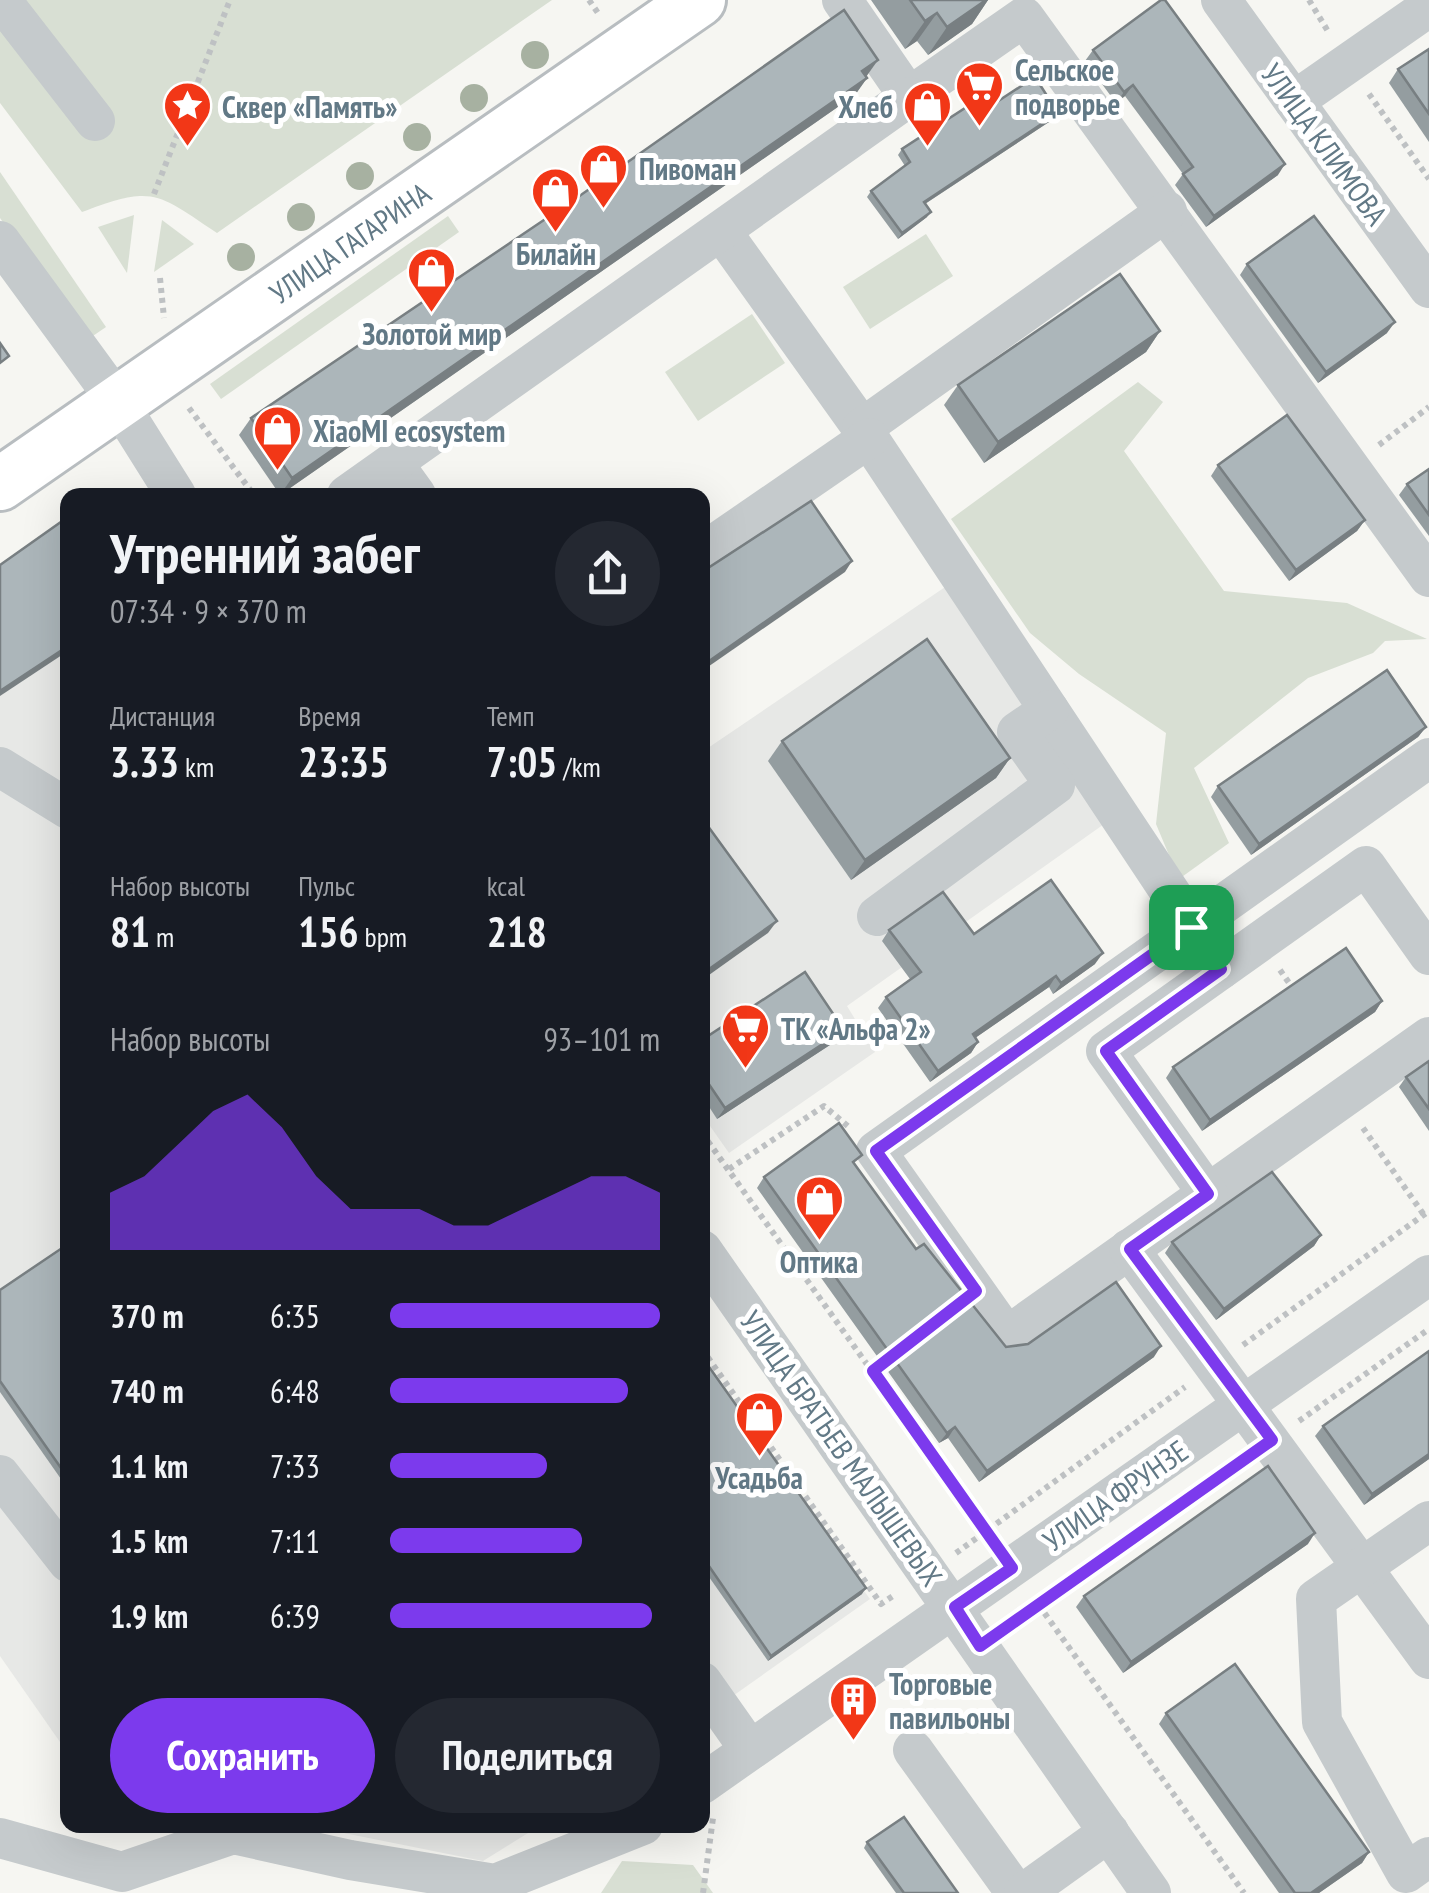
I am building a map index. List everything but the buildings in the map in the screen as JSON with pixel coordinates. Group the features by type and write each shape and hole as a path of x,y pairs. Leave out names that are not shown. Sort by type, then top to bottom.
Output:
{"main road":[{"name":"УЛИЦА ГАГАРИНА","path":"0,484 147,366 698,0"}],"street":[{"path":"1,0 95,121"},
{"path":"842,0 910,96"},
{"name":"УЛИЦА КЛИМОВА","path":"1221,0 1429,288"},
{"path":"1294,101 1429,7"},
{"path":"372,488 405,479 722,232 1024,17 1429,577"},
{"path":"710,547 1167,211"},
{"path":"722,232 865,433 1221,969"},
{"path":"0,241 147,366 174,488"},
{"path":"877,916 1056,786 1016,732 1049,710"},
{"path":"1429,758 876,1151 1007,1336 1429,1036"},
{"path":"0,768 60,804"},
{"path":"1208,1194 1106,1051 1366,866 1429,955"},
{"path":"1130,1249 1429,1659"},
{"name":"УЛИЦА БРАТЬЕВ МАЛЫШЕВЫХ","path":"710,1261 1152,1893"},
{"name":"УЛИЦА ФРУНЗЕ","path":"724,1769 1429,1275"},
{"path":"0,1476 60,1552"},
{"path":"1429,1521 1316,1600 1322,1722 1406,1873 1429,1857"},
{"path":"710,1714 724,1769"},
{"path":"913,1750 1016,1893"},
{"path":"1024,1893 1109,1832"},
{"path":"0,1838 122,1872 234,1834 265,1834 495,1884 624,1833"}],"path":[{"path":"154,194 230,0"},
{"path":"590,0 598,13"},
{"path":"160,278 147,366 209,430 249,488"},
{"path":"1350,468 1429,407"},
{"path":"710,1360 881,1604 987,1532 1426,1213 1342,1098"},
{"path":"729,1169 824,1106 876,1151"},
{"path":"710,1144 1244,1893"},
{"path":"980,1646 1429,1330"},
{"path":"873,1371 888,1360"},
{"path":"703,1893 724,1769"}],"shaded area":[{"name":"Сквер «Память»","path":"0,0 552,0 217,233 153,197 124,198 82,212 0,103"},
{"path":"0,172 106,327 84,342 0,218"},
{"path":"134,215 127,273 98,227"},
{"path":"448,216 459,232 221,399 210,384"},
{"path":"162,220 194,244 154,272"},
{"path":"926,234 953,276 870,329 843,287"},
{"path":"752,314 785,363 698,421 665,372"},
{"path":"1138,382 1163,402 1124,451 1224,591 1347,603 1427,639 1385,641 1373,653 1308,678 1194,768 1229,843 1179,879 1156,824 1166,733 1079,674 1030,633 951,519"},
{"path":"60,527 60,1742 0,1656 0,569"},
{"path":"954,581 1107,822 847,1006 875,1052 729,1153 710,1126 710,747"},
{"path":"710,1378 870,1599 710,1712"},
{"path":"344,1833 528,1833 483,1861"},
{"path":"622,1861 693,1865 713,1893 601,1893"}],"place":[{"name":"Сельское подворье","path":"980,128"},
{"name":"Сквер «Память»","path":"187,148"},
{"name":"Хлеб","path":"928,148"},
{"name":"Пивоман","path":"604,210"},
{"name":"Билайн","path":"556,234"},
{"name":"Золотой мир","path":"432,314"},
{"name":"XiaoMI ecosystem","path":"278,472"},
{"name":"ТК «Альфа 2»","path":"746,1070"},
{"name":"Оптика","path":"819,1242"},
{"name":"Усадьба","path":"759,1458"},
{"name":"Торговые павильоны","path":"854,1742"}],"route":[{"path":"1191,927 1221,969 1106,1051 1208,1194 1130,1249 1272,1440 980,1646 955,1607 1012,1568 873,1371 976,1291 876,1151 1191,927"}]}
